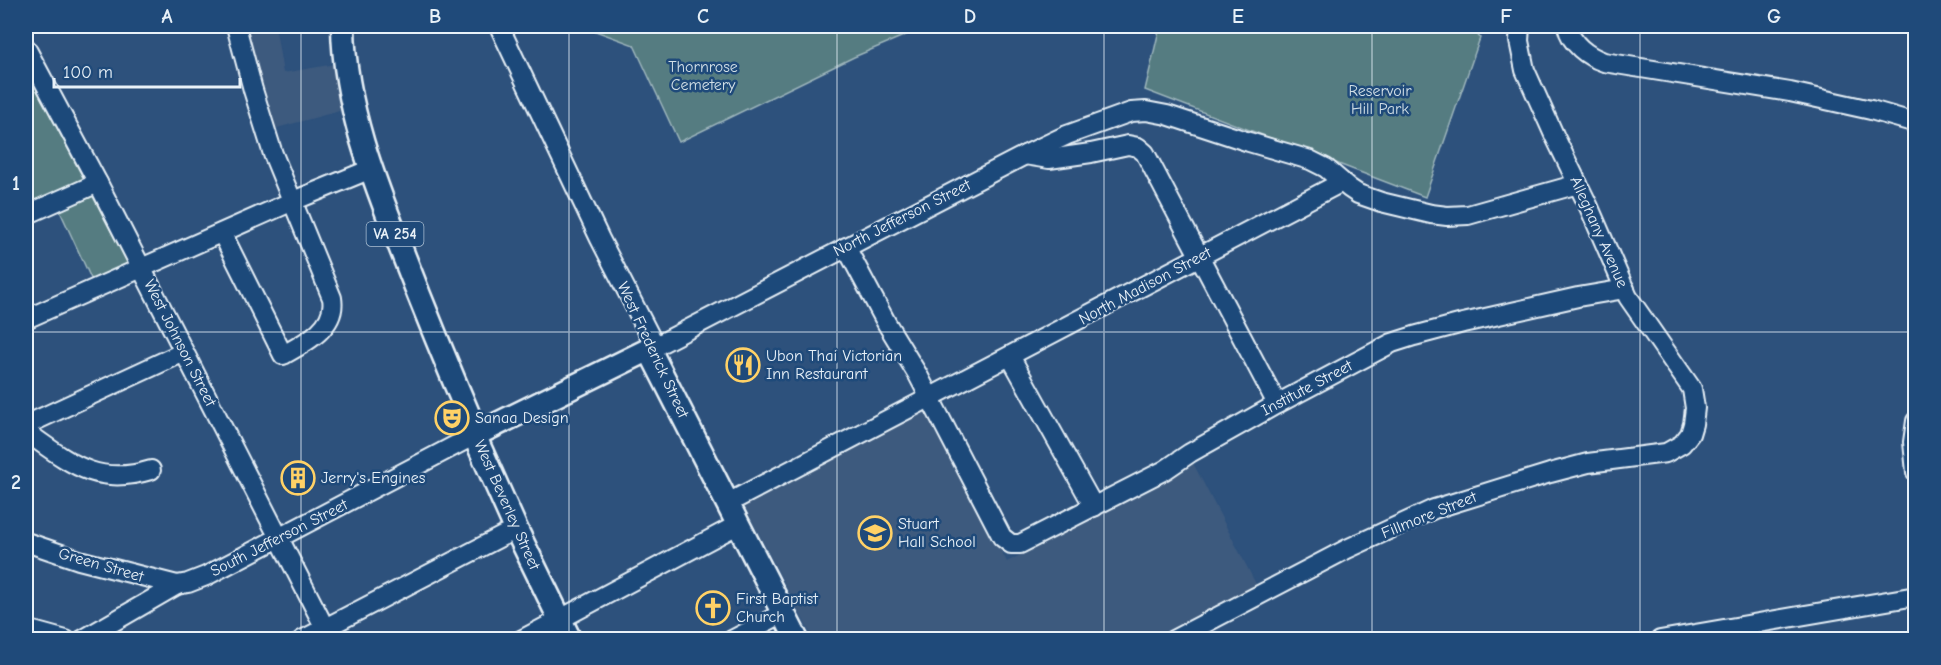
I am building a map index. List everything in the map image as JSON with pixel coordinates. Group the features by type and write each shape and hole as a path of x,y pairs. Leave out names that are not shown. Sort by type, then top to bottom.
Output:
{"main road":[{"name":"West Beverley Street","path":"343,26 349,86 356,118 371,169 395,234 475,435 516,529 570,639"},
{"name":"North Jefferson Street","path":"475,435 652,348"},
{"name":"West Frederick Street","path":"652,348 652,357 797,639"}],"street":[{"path":"222,233 283,355 321,329 330,318 333,309 330,292 273,153 236,26"},
{"name":"West Frederick Street","path":"499,26 600,239 651,338 652,348"},
{"name":"Alleghany Avenue","path":"1520,26 1519,41 1525,70 1624,289 1637,312 1689,384 1693,393 1695,408 1692,428"},
{"path":"1567,26 1570,35 1587,54 1604,62 1790,92 1871,110 1916,123"},
{"name":"West Johnson Street","path":"26,48 98,183 328,634"},
{"name":"North Jefferson Street","path":"652,348 1025,155 1067,135 1122,114 1137,111 1167,115 1310,160 1326,168 1342,182"},
{"path":"1025,155 1048,159 1128,145 1138,147 1145,153 1277,404"},
{"path":"26,319 371,169"},
{"path":"1342,182 1358,194 1381,202 1431,214 1459,216 1497,208 1578,184"},
{"name":"North Madison Street","path":"728,503 1342,182"},
{"path":"26,215 98,183"},
{"path":"846,247 886,324 930,398"},
{"name":"Institute Street","path":"930,398 1002,537 1011,544 1020,544 1165,470 1190,453 1277,404 1372,353 1408,337 1566,299 1624,289"},
{"path":"26,425 184,352"},
{"path":"1010,356 1094,507"},
{"path":"1916,421 1913,442 1916,472"},
{"name":"Fillmore Street","path":"1173,639 1347,549 1434,509 1550,472 1588,463 1670,452 1682,444 1692,428"},
{"path":"26,432 74,466 87,471 117,476 151,470"},
{"name":"South Jefferson Street","path":"82,639 177,585 201,578 475,435"},
{"path":"521,639 739,524"},
{"path":"302,639 328,634 516,529"},
{"name":"Green Street","path":"26,542 79,560 177,585"},
{"path":"1660,639 1746,633 1916,596"},
{"path":"732,639 783,613"},
{"path":"26,629 66,639"}],"shaded area":[{"path":"245,26 274,26 283,73 335,64 343,110 273,129"},
{"name":"Stuart Hall School","path":"926,408 1007,562 1193,463 1257,586 1151,639 813,639 743,503"}],"green space":[{"name":"Thornrose Cemetery","path":"582,26 927,26 854,57 679,142 634,45"},
{"name":"Reservoir Hill Park","path":"1160,26 1471,26 1480,38 1425,197 1145,90"},
{"path":"26,69 131,269 94,285 53,196 26,208"}],"place":[{"name":"Ubon Thai Victorian Inn Restaurant","path":"743,365"},
{"name":"Sanaa Design","path":"452,418"},
{"name":"Jerry's Engines","path":"298,478"},
{"name":"Stuart Hall School","path":"875,533"},
{"name":"First Baptist Church","path":"713,608"}]}
